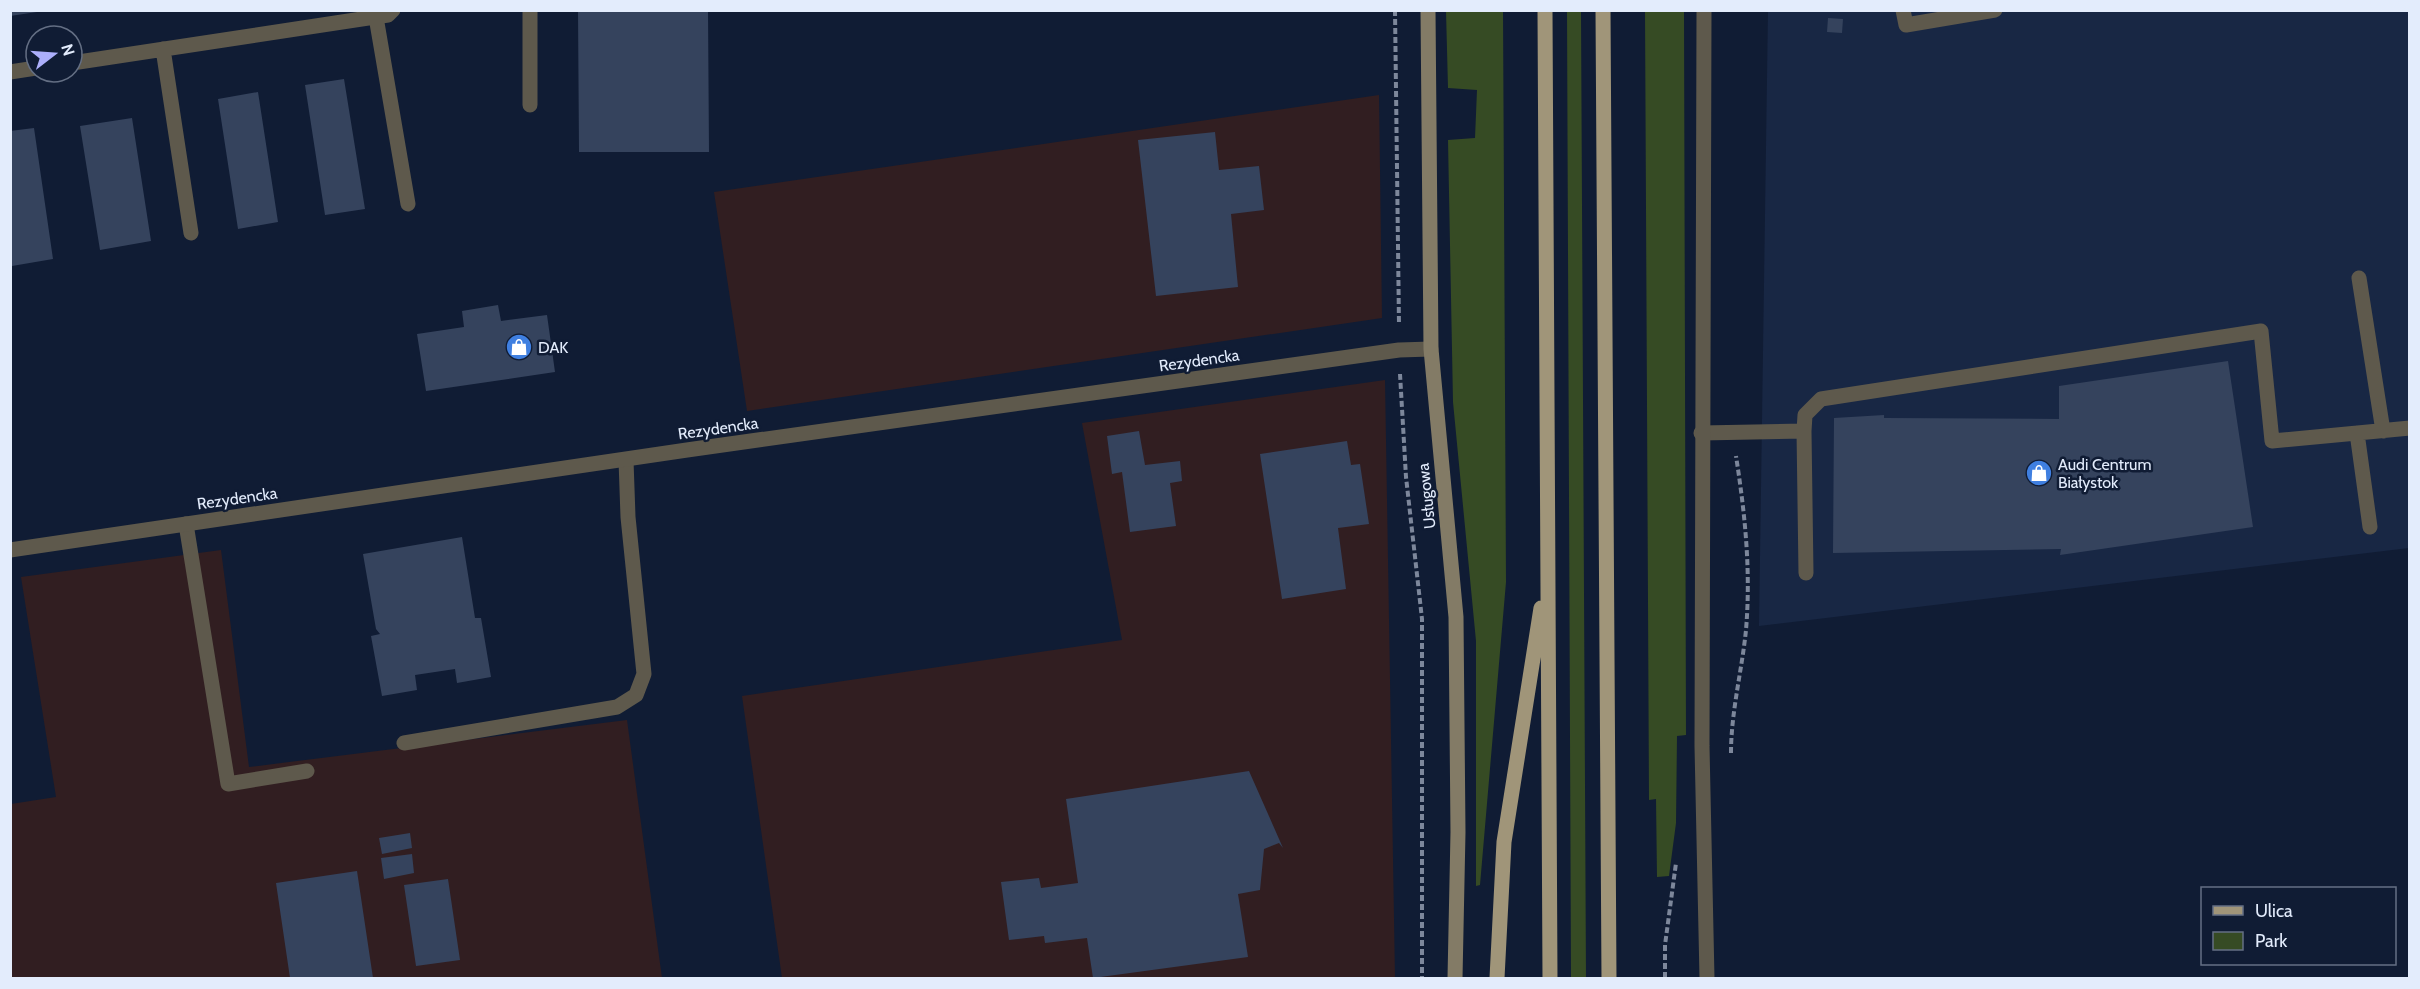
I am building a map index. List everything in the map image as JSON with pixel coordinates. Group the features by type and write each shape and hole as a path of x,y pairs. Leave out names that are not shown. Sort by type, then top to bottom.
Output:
{"main road":[{"path":"1545,10 1550,978"},
{"path":"1603,10 1609,978"},
{"path":"1497,978 1504,842 1548,563"},
{"path":"1609,947 1615,978"}],"street":[{"path":"84,61 376,17 388,15 393,10"},
{"path":"530,10 530,105"},
{"name":"Usługowa","path":"1428,10 1431,349 1456,617 1458,832 1455,978"},
{"path":"1704,10 1701,433 1702,746 1707,978"},
{"path":"1903,10 1906,25 1995,10"},
{"path":"376,17 408,204"},
{"path":"163,49 191,233"},
{"path":"2359,278 2383,430"},
{"path":"1806,573 1805,416 1821,399 2261,331 2272,441 2409,428"},
{"name":"Rezydencka","path":"10,550 1399,350 1431,349"},
{"path":"1701,433 1804,431"},
{"path":"2357,433 2370,526"},
{"path":"404,743 617,707 636,695 644,674 628,517 626,460"},
{"path":"186,524 228,784 307,771"}],"path":[{"path":"1395,10 1399,350 1406,477 1422,619 1422,978"},
{"path":"1731,758 1746,628 1747,548 1747,527 1732,433"}],"shaded area":[{"path":"1768,11 2409,11 2409,548 1759,626"},
{"path":"1379,95 1382,318 747,411 714,192"},
{"path":"1385,380 1395,978 782,978 742,696 1122,640 1082,423"},
{"path":"221,550 249,767 627,720 662,978 11,978 11,804 56,797 21,577"}],"green space":[{"path":"1446,11 1503,11 1506,582 1480,885 1476,886 1476,641 1453,402 1448,140 1475,138 1477,90 1448,88"},
{"path":"1567,11 1581,11 1586,978 1571,978"},
{"path":"1645,11 1684,11 1686,735 1677,736 1676,823 1669,876 1657,877 1656,799 1649,800"}],"building":[{"path":"10,10 37,10 37,12 10,16"},
{"path":"578,10 708,10 709,152 579,152"},
{"path":"1828,18 1843,19 1842,33 1827,32"},
{"path":"344,79 365,209 325,215 305,85"},
{"path":"258,92 278,222 238,229 218,99"},
{"path":"132,118 151,241 100,250 80,126"},
{"path":"34,128 53,259 12,266 10,131"},
{"path":"1215,132 1219,170 1259,166 1264,210 1231,214 1238,287 1156,296 1138,140"},
{"path":"498,305 501,321 547,315 555,372 426,391 417,334 464,327 462,311"},
{"name":"Audi Centrum Białystok","path":"2228,361 2253,527 2060,555 2061,549 1833,553 1834,418 1884,415 1884,418 2059,419 2059,386"},
{"path":"1139,431 1145,465 1180,461 1182,481 1170,483 1176,526 1130,532 1122,472 1112,474 1107,436"},
{"path":"1347,441 1351,465 1360,464 1369,524 1338,528 1346,589 1282,599 1260,454"},
{"path":"462,537 475,618 481,618 491,677 457,683 455,669 415,675 417,690 382,696 371,636 380,634 376,629 363,554"},
{"path":"1249,771 1283,848 1279,843 1264,849 1260,890 1238,894 1248,957 1093,978 1087,938 1045,943 1044,936 1009,940 1001,882 1039,878 1041,888 1078,883 1066,799"},
{"path":"410,833 412,848 382,854 379,838"},
{"path":"412,854 414,873 384,879 381,858"},
{"path":"357,871 373,978 290,978 276,883"},
{"path":"448,879 460,960 416,966 404,885"}],"place":[{"name":"DAK","path":"519,347"},
{"name":"Audi Centrum Białystok","path":"2039,473"}]}
